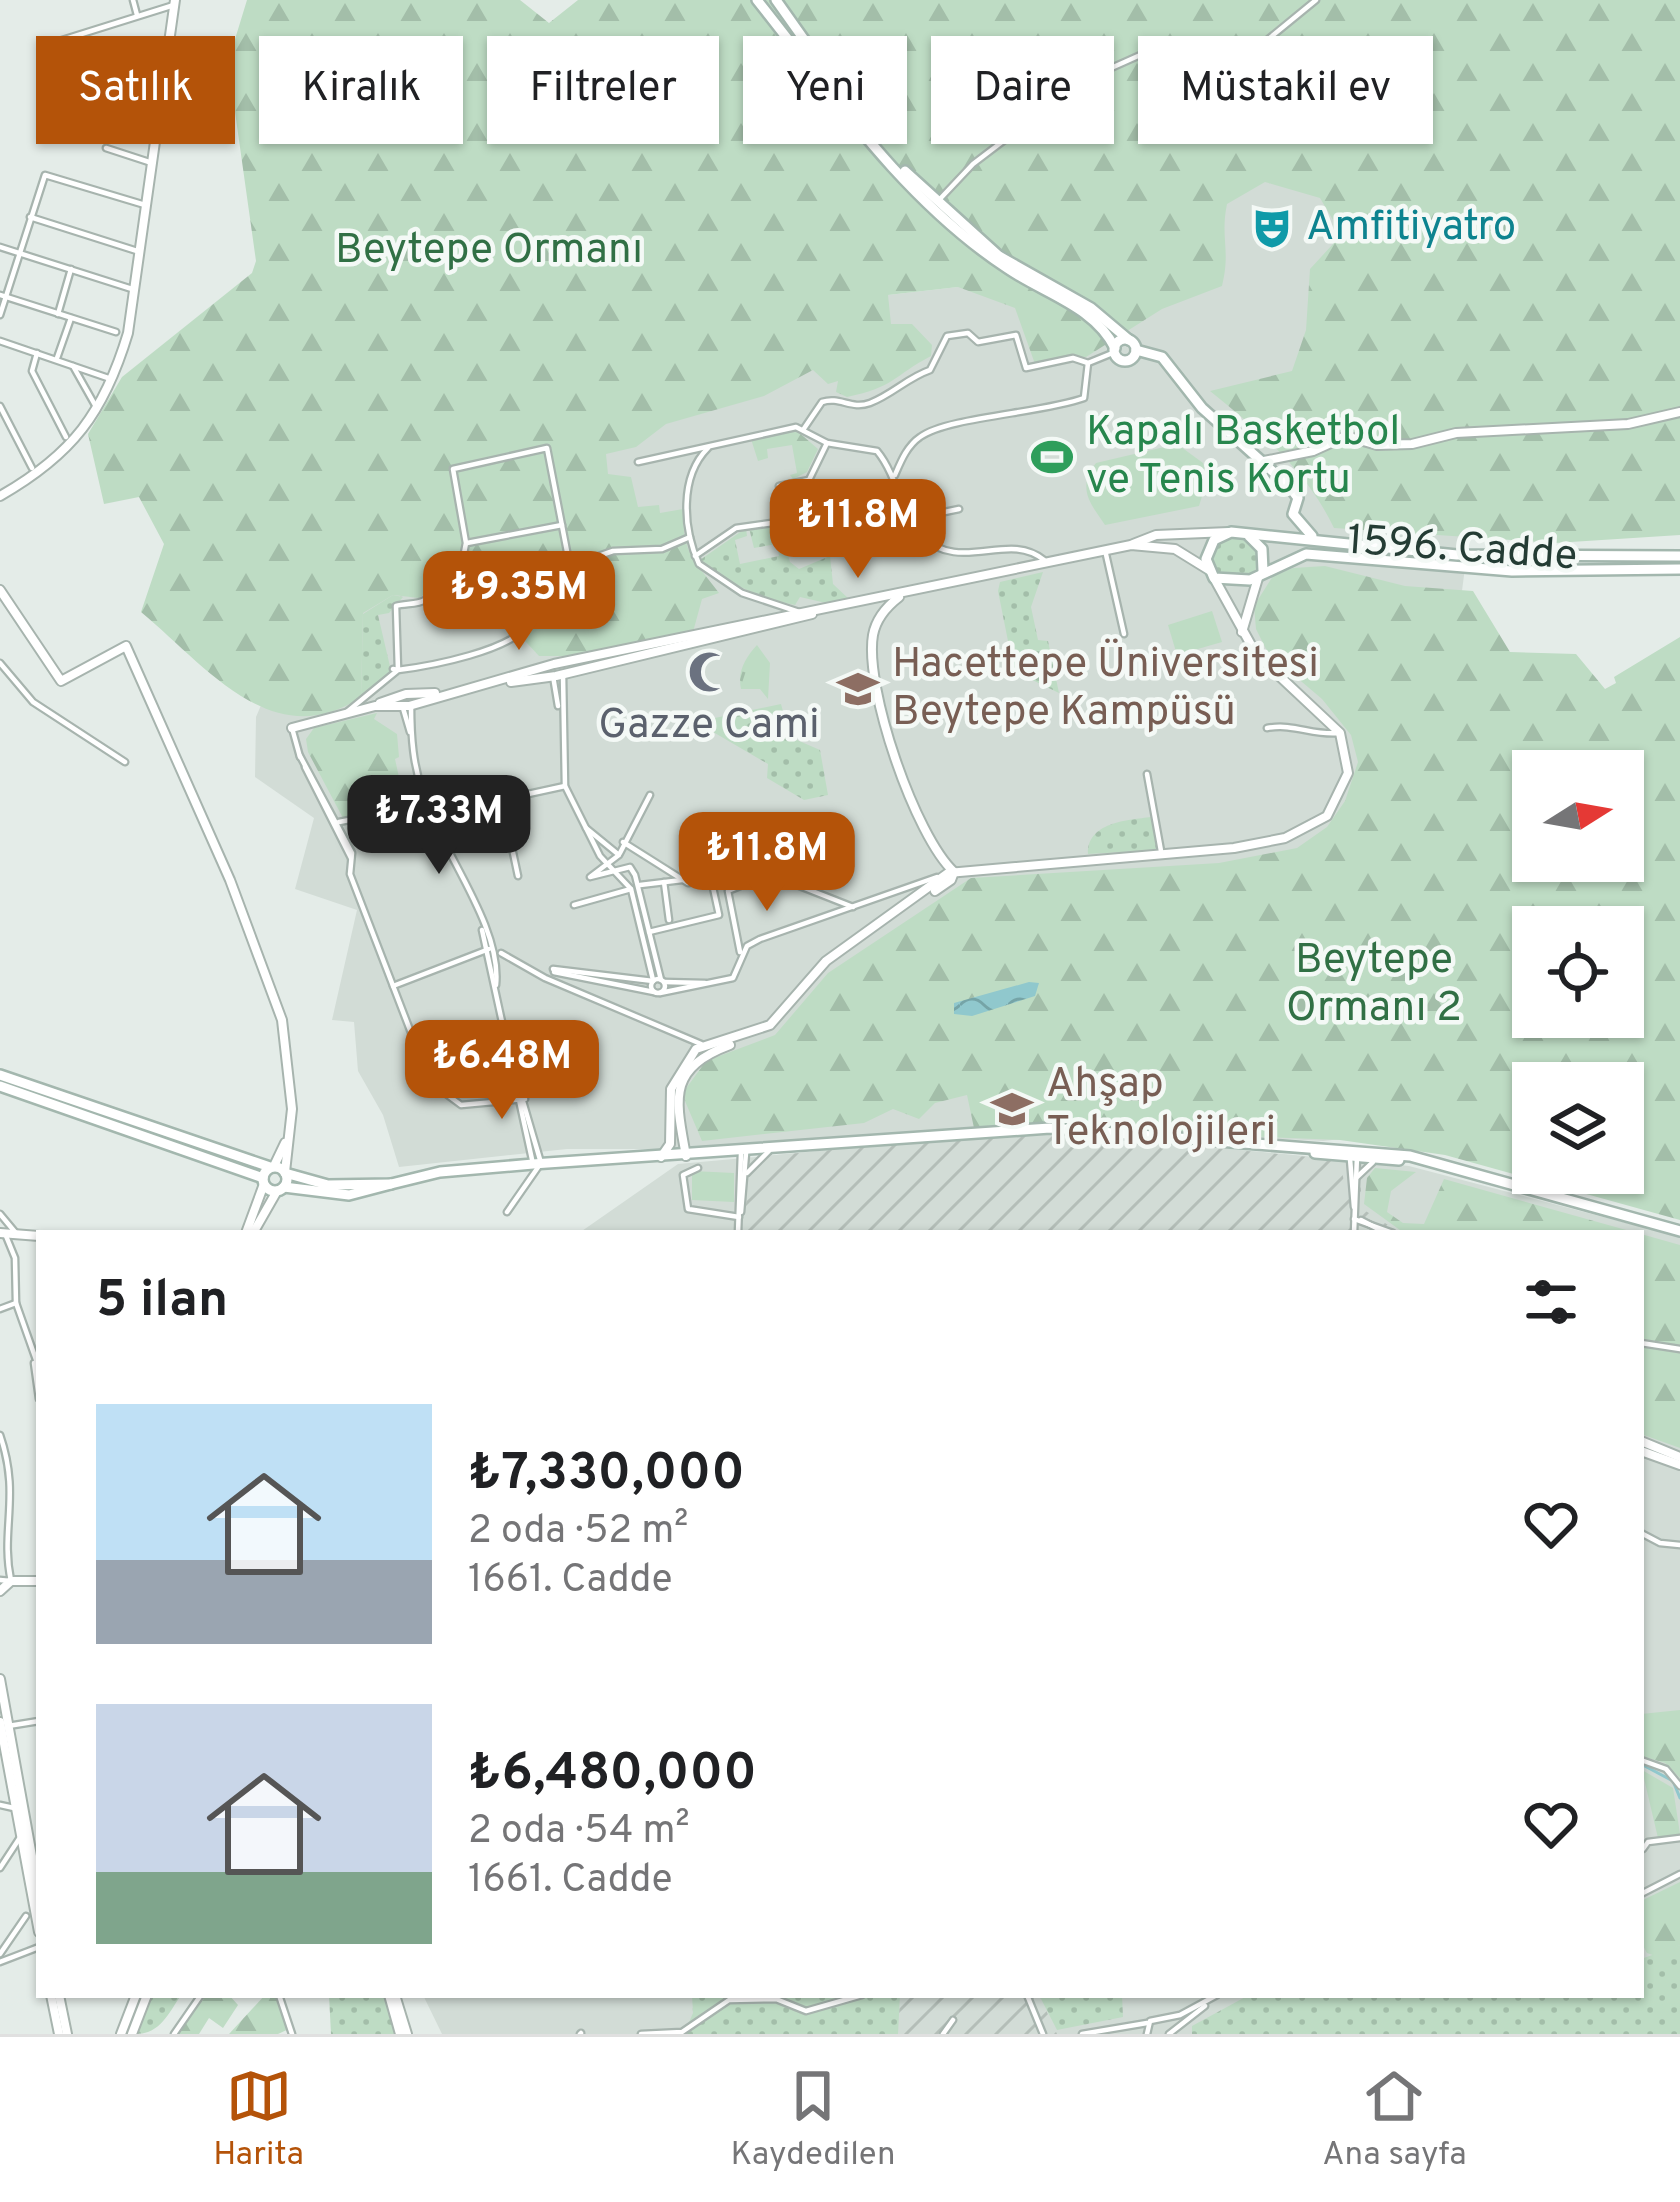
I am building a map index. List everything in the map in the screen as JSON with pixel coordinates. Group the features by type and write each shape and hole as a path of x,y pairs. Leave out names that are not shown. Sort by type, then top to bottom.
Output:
{"main road":[{"path":"776,0 855,112 988,256 1099,322 1115,350 1128,360 1133,345"},
{"path":"762,3 938,205 999,256 1091,308 1133,345 1162,357 1202,408 1264,460 1298,498 1295,519 1318,540"},
{"path":"1115,350 1133,345"},
{"path":"1211,574 1210,546 1231,532"},
{"name":"1596. Cadde","path":"1231,532 1512,558 1680,556"},
{"path":"1244,532 1262,549 1263,571"},
{"name":"1596. Cadde","path":"1211,574 1239,582 1306,554 1512,571 1680,569"},
{"path":"0,1075 328,1185 391,1184"},
{"path":"0,1086 280,1188 349,1196 440,1172 1043,1128 1429,1162 1680,1231"},
{"path":"1299,1149 1429,1162"},
{"path":"263,1181 279,1170"},
{"path":"279,1170 280,1188"}],"street":[{"path":"133,0 137,15"},
{"path":"938,205 973,164 1082,82 1148,52 1176,51 1210,62 1255,50 1316,0"},
{"path":"68,36 174,3 170,36"},
{"path":"0,496 66,453 111,378 128,333 155,144"},
{"path":"106,148 152,164"},
{"path":"0,315 45,175 146,205"},
{"path":"30,217 137,251"},
{"path":"0,247 133,289"},
{"path":"58,314 71,269"},
{"path":"3,296 116,332"},
{"path":"56,360 70,318"},
{"path":"803,430 822,402 874,402 897,391 908,376 930,370 947,336 968,333 978,342 1016,335 1026,368 1073,358 1088,363 1115,350"},
{"path":"0,341 111,378"},
{"path":"37,353 32,371 66,436"},
{"path":"895,476 910,445 930,430 1029,414 1084,398 1088,363"},
{"path":"73,366 95,405"},
{"path":"0,406 32,468"},
{"path":"1264,460 1313,451 1346,436 1378,445 1412,444 1456,433 1628,424 1680,412"},
{"path":"638,462 793,426 827,443 866,445 895,476 921,537 963,556 1022,548 1048,564"},
{"path":"695,556 736,528 815,517 809,480 827,443"},
{"path":"459,577 466,543 453,469 547,448 570,567"},
{"path":"708,448 689,481 695,556 722,584 803,614"},
{"path":"785,520 779,486 809,480"},
{"path":"910,519 959,509"},
{"path":"466,543 562,525"},
{"name":"1596. Cadde","path":"497,682 558,663 1048,564 1156,535 1231,532"},
{"path":"538,577 613,551 662,549 690,537"},
{"name":"1596. Cadde","path":"1132,545 1174,549 1211,574"},
{"path":"1105,550 1124,634"},
{"path":"395,669 396,605 424,601 459,577 518,563 538,577"},
{"path":"1242,634 1246,602 1263,571"},
{"path":"465,959 493,959 657,993 733,978 741,956 760,939 951,872 1256,844 1318,824 1334,808 1345,785 1348,763 1340,733 1242,634 1211,574"},
{"path":"348,711 395,669 446,662 516,638 534,618 538,577"},
{"path":"0,590 61,681 126,646 230,880 282,1020 291,1130 279,1170"},
{"path":"661,1158 670,1144 671,1089 702,1051 777,1025 832,962 952,880 896,755 873,655 882,615 905,594"},
{"path":"869,601 882,615"},
{"name":"1596. Cadde","path":"497,682 558,675 803,614"},
{"path":"0,663 33,702 125,762"},
{"path":"558,663 565,786 600,856 631,889 658,981 657,993"},
{"path":"352,858 300,756 292,728 348,711 497,682"},
{"path":"406,701 427,805 492,950 537,1164 507,1212"},
{"path":"1267,728 1293,723 1318,735 1340,733"},
{"path":"300,756 339,822 352,858 350,874 436,1090 461,1105 522,1100"},
{"path":"1147,774 1162,856"},
{"path":"431,815 565,786"},
{"path":"611,866 650,795"},
{"path":"502,801 518,876"},
{"path":"339,822 427,805"},
{"path":"581,824 612,848 682,880"},
{"path":"600,856 612,848"},
{"path":"621,849 590,877 630,866 649,932 657,993"},
{"path":"639,885 682,880 712,883 769,874 853,907"},
{"path":"741,956 728,891 769,874"},
{"path":"664,882 668,920"},
{"path":"649,932 719,915 712,883"},
{"path":"574,905 631,889"},
{"path":"393,986 492,950 521,965"},
{"path":"492,950 493,959"},
{"path":"553,973 702,1051"},
{"path":"553,973 711,984"},
{"path":"682,1156 677,1093 702,1051"},
{"path":"670,1144 682,1156"},
{"path":"746,1173 770,1151"},
{"path":"1354,1152 1350,1171 1355,1230"},
{"path":"1354,1152 1354,1207"},
{"path":"739,1217 746,1173 743,1153"},
{"path":"738,1230 743,1153"},
{"path":"1334,1155 1350,1171"},
{"path":"1356,1178 1383,1158"},
{"path":"698,1168 682,1175 688,1209 739,1217"},
{"path":"251,1230 263,1181"},
{"path":"252,1230 280,1188"},
{"path":"0,1214 15,1258 16,1303 36,1357"},
{"path":"1357,1220 1381,1230"},
{"path":"1357,1220 1381,1230"},
{"path":"0,1309 16,1303"},
{"path":"1644,1343 1680,1349"},
{"path":"0,1435 12,1472 7,1547 11,1581"},
{"path":"1644,1443 1680,1461"},
{"path":"1644,1452 1680,1461"},
{"path":"1644,1535 1660,1544 1680,1545"},
{"path":"0,1580 36,1581"},
{"path":"0,1591 11,1581"},
{"path":"0,1679 14,1808 36,1884"},
{"path":"4,1724 36,1721"},
{"path":"4,1724 36,1914"},
{"path":"1644,1761 1666,1769 1680,1786"},
{"path":"0,1805 14,1808"},
{"path":"0,1868 23,1838 36,1836"},
{"path":"1644,1848 1648,1842 1680,1838"},
{"path":"1644,1892 1680,1874"},
{"path":"0,1954 26,1916"},
{"path":"0,1962 36,1948"},
{"path":"56,1998 65,2034"},
{"path":"121,2034 135,1998"},
{"path":"132,2034 146,1998"},
{"path":"174,2034 199,1998"},
{"path":"278,2034 291,2031 280,1998"},
{"path":"393,1998 404,2034"},
{"path":"640,2034 682,2032 729,2000 776,1999 806,2011 852,1998"},
{"path":"1028,1998 1043,2034"},
{"path":"1082,2034 1170,2018 1212,1998"},
{"path":"1170,2018 1172,2031 1214,1998"},
{"path":"943,2034 953,2020"},
{"path":"1121,2029 1146,2034 1148,2023"}],"shaded area":[{"name":"Hacettepe Üniversitesi Beytepe Kampüsü","path":"1224,166 1435,202 1476,483 1453,660 1423,1130 1323,1141 1012,1125 668,1149 567,1149 399,1167 383,1115 358,1071 354,1022 332,1020 357,910 295,889 314,818 255,777 256,717 282,656 395,550 888,295 958,287"},
{"path":"1041,1131 1409,1166 1680,1237 1680,2034 442,2034 424,1998 1644,1998 1644,1230 583,1230 678,1164"},
{"path":"1041,1131 1339,1160 1344,1181 1360,1184 1364,1210 1396,1230 742,1230 750,1177 766,1156"},
{"path":"900,1998 1040,1998 1057,2034 898,2034"}],"green space":[{"name":"Beytepe Ormanı","path":"247,0 520,0 549,23 578,0 1680,0 1680,535 1555,543 1334,528 1295,469 1210,391 1292,371 1306,330 1310,269 1333,244 1333,220 1320,198 1265,182 1227,204 1222,286 1162,309 1086,357 1035,364 1015,308 958,287 888,295 891,324 912,324 932,345 931,356 885,385 847,397 836,392 838,381 828,384 813,370 764,396 666,424 636,447 606,454 608,474 631,477 638,507 659,505 660,513 683,509 688,547 719,593 702,599 693,632 585,656 539,656 525,641 545,611 538,569 522,563 491,563 446,580 419,598 393,595 363,613 361,697 329,712 298,716 270,710 216,678 141,612 164,544 139,497 104,504 88,434 122,377 252,273 256,261 235,112 235,39"},
{"path":"796,430 818,449 807,472 793,479 790,475 797,473 792,445 767,449 768,458 758,461 751,439"},
{"path":"1177,444 1203,463 1207,480 1199,506 1105,525 1086,489 1096,463"},
{"path":"778,522 790,562 799,569 830,556 833,584 850,600 826,603 800,597 795,605 782,602 733,583 700,560 746,528 747,536 735,540 740,564 779,556 777,544 754,548 749,528"},
{"path":"1236,534 1252,541 1259,557 1252,573 1236,580 1220,573 1213,557 1220,541"},
{"name":"Beytepe Ormanı 2","path":"1325,566 1405,586 1473,591 1510,652 1576,654 1605,689 1616,683 1614,677 1680,637 1680,1220 1586,1194 1644,1194 1644,1062 1512,1062 1512,1174 1445,1155 1340,1140 1218,1135 1075,1120 974,1128 967,1095 935,1103 919,1119 893,1109 864,1123 702,1141 682,1094 706,1061 775,1035 828,973 971,878 1219,863 1297,848 1327,827 1345,801 1358,762 1351,735 1322,699 1268,653 1256,629 1254,606 1273,576 1293,568"},
{"path":"1043,572 1031,607 1038,640 1048,641 1059,693 1014,671 998,591 1000,582"},
{"path":"393,595 403,597 389,613 378,615 392,675 361,697 363,614"},
{"path":"1212,611 1222,642 1177,655 1168,625"},
{"path":"757,645 770,663 768,699 760,689 741,689 743,665"},
{"path":"781,704 790,737 820,750 828,795 804,800 767,778 768,764 696,722"},
{"path":"377,713 374,719 397,734 399,757 395,759 404,800 344,820 308,752 306,739 314,728"},
{"path":"1151,817 1159,850 1088,854 1089,843 1101,829"},
{"path":"1375,1168 1416,1172 1391,1191 1387,1212 1403,1223 1424,1224 1444,1179 1626,1230 1400,1230 1364,1204 1367,1178"},
{"path":"692,1171 734,1173 734,1202 692,1200"},
{"path":"1644,1235 1680,1245 1680,1448 1644,1435"},
{"path":"1680,1710 1680,1778 1665,1763 1644,1757 1644,1714"},
{"path":"1644,1771 1673,1788 1680,1834 1658,1838"},
{"path":"1680,1882 1680,1945 1658,1957 1644,1948 1644,1900"},
{"path":"1680,1945 1680,2034 1192,2034 1192,2026 1243,1998 1644,1998 1644,1958"},
{"path":"151,1998 179,1998 158,2026 136,2034"},
{"path":"203,1998 232,1998 238,2005 223,2028 209,2018 199,2034 174,2034"},
{"path":"262,1998 280,1998 291,2028 278,2034 229,2034"},
{"path":"329,1998 385,1998 395,2034 331,2034"},
{"path":"692,1998 900,1998 898,2034 684,2034 693,2013"},
{"path":"1041,1998 1122,1998 1123,2017 1057,2030"}],"water":[{"path":"1039,983 1035,996 972,1016 954,1014 954,1003"}],"waterway":[{"path":"1644,1766 1673,1781 1680,1798"}],"place":[{"name":"Amfitiyatro","path":"1272,228"},
{"name":"Kapalı Basketbol ve Tenis Kortu","path":"1052,457"},
{"name":"Gazze Cami","path":"709,672"},
{"name":"Hacettepe Üniversitesi Beytepe Kampüsü","path":"858,689"},
{"name":"Ahşap Teknolojileri","path":"1012,1109"}]}
